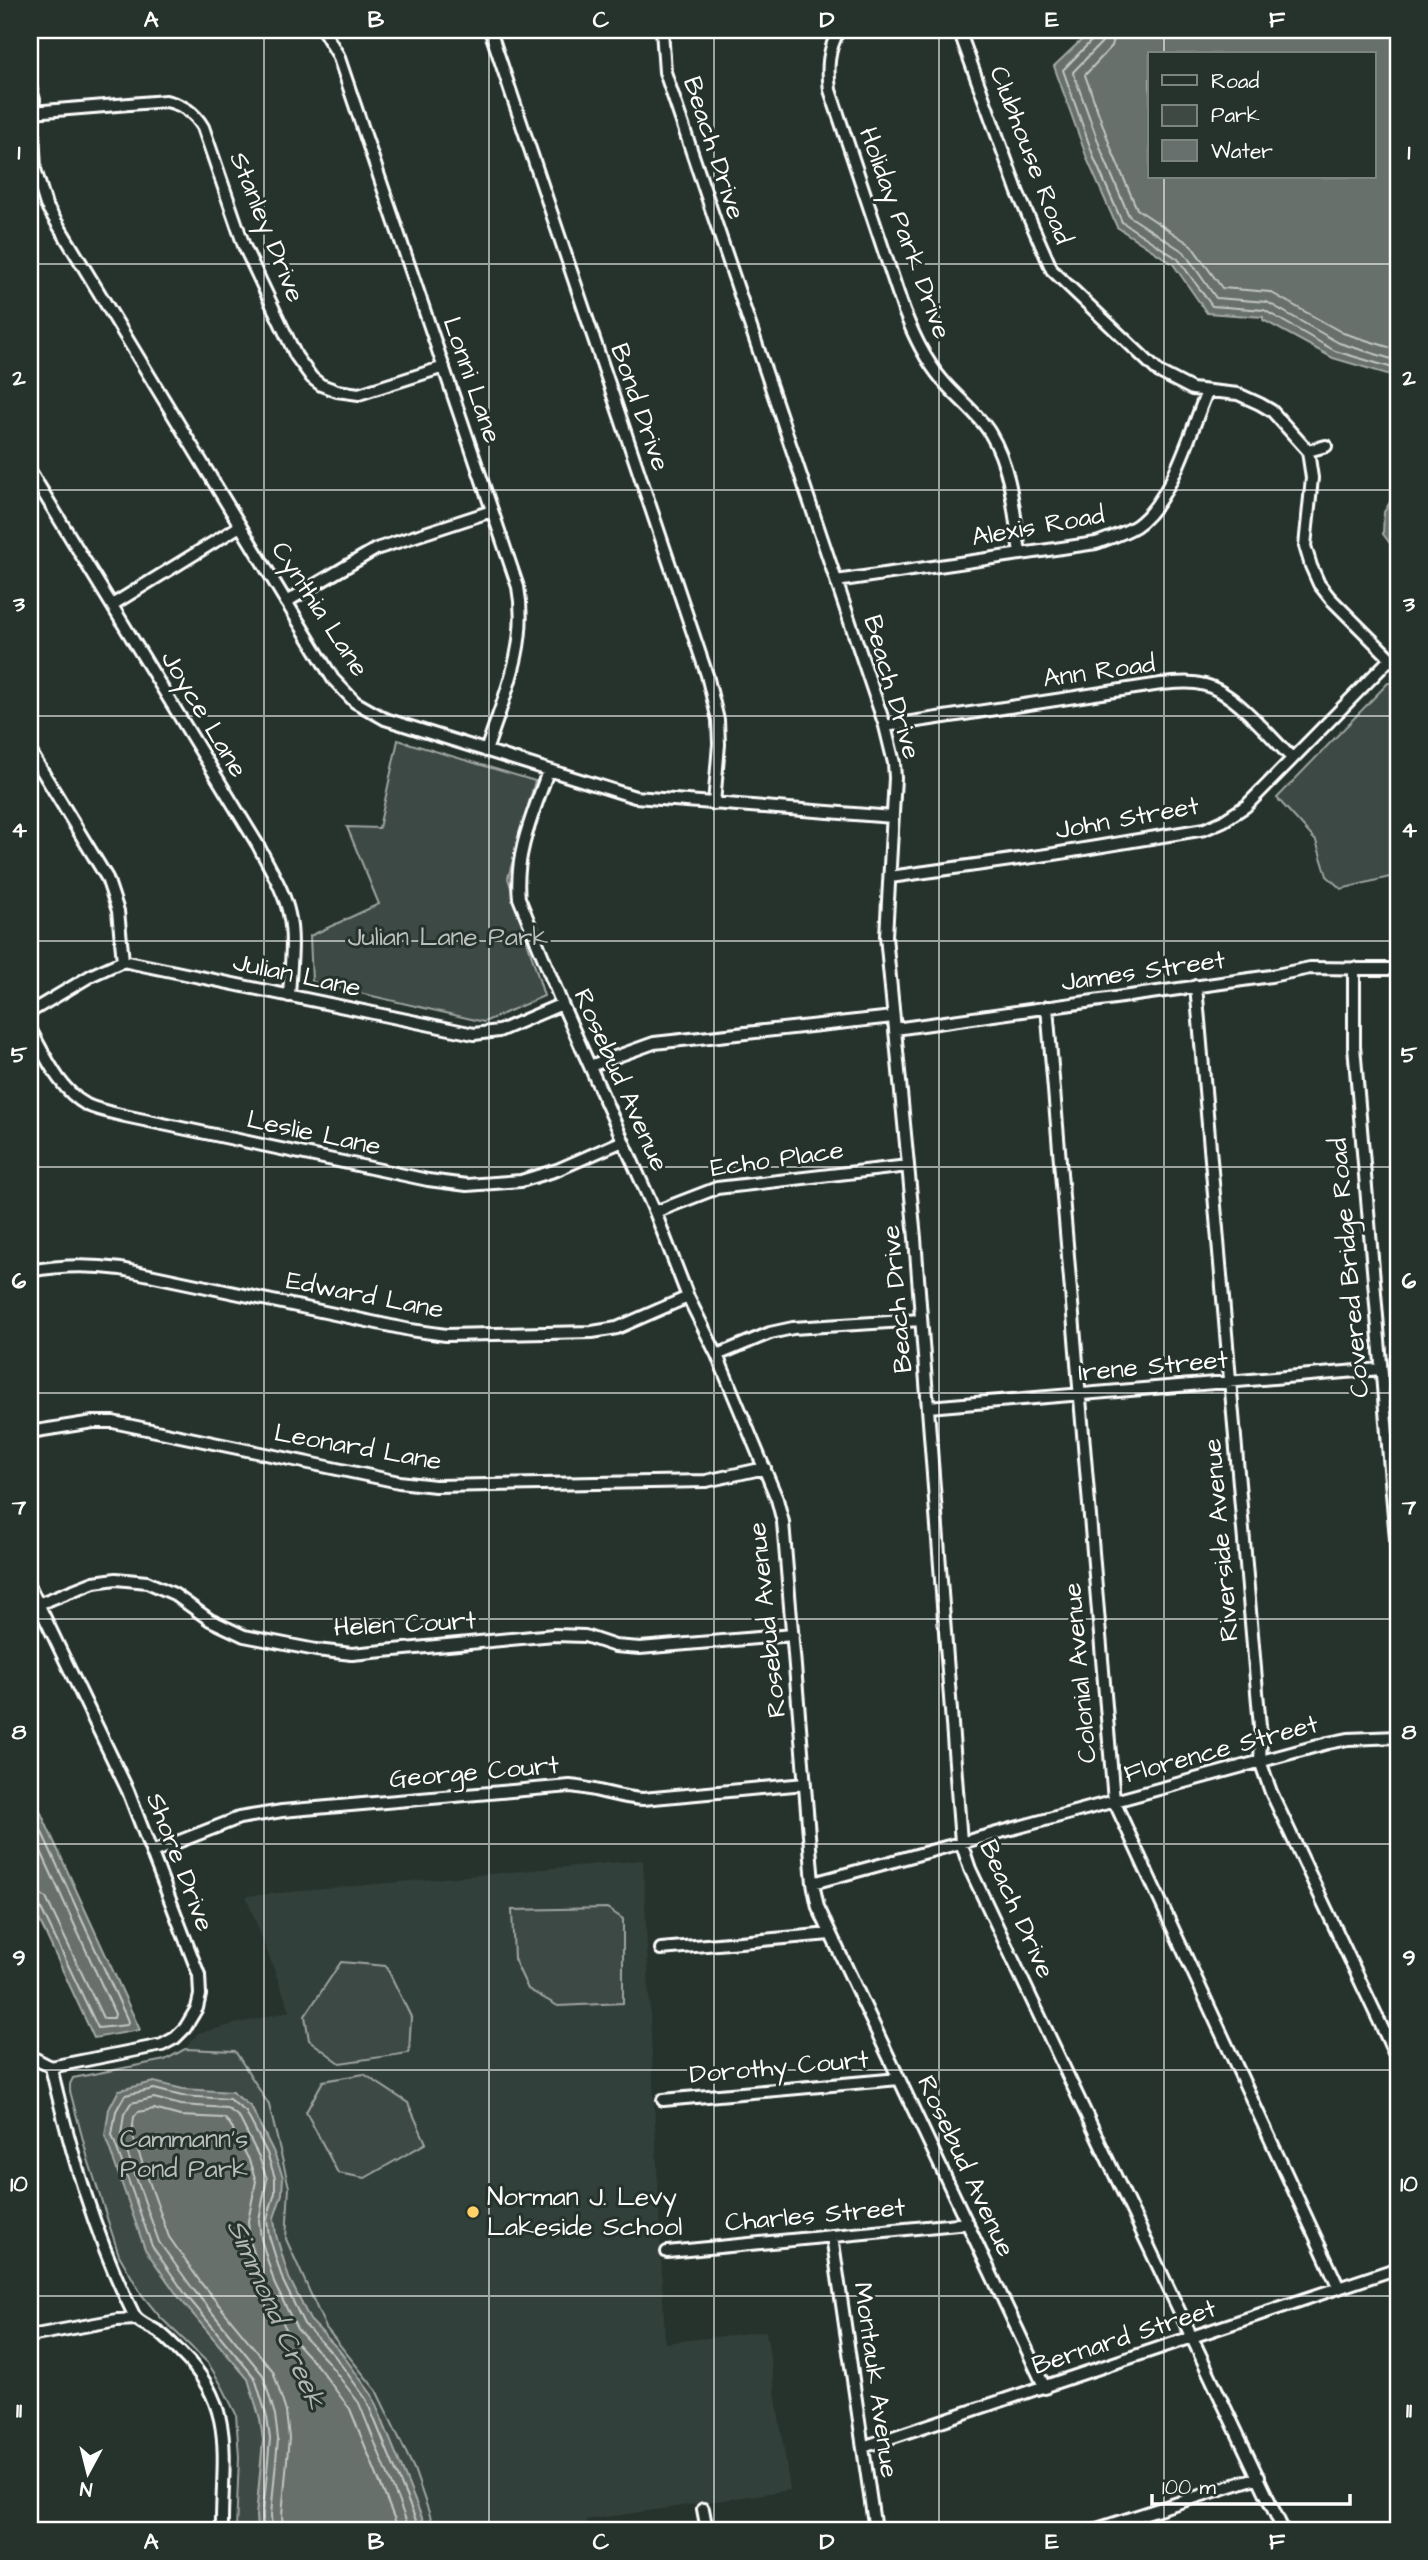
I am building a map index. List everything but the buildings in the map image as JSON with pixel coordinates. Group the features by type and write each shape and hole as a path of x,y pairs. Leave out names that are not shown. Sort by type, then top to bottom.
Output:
{"street":[{"name":"Lonni Lane","path":"323,30 338,55 518,587 522,627 519,648 486,751"},
{"name":"Bond Drive","path":"489,30 707,675 718,720 719,744 714,804"},
{"name":"Beach Drive","path":"662,30 665,72 885,726 894,763 886,936 921,1320 961,1842 970,1869 1283,2530"},
{"name":"Holiday Park Drive","path":"839,30 830,48 827,67 831,90 904,311 930,365 979,418 999,450 1007,472 1020,554"},
{"name":"Clubhouse Road","path":"959,30 1023,205 1052,270 1159,372 1180,384 1206,392 1238,394 1261,404 1272,411 1308,452"},
{"name":"Cynthia Lane","path":"30,86 34,100 32,112 35,169 46,205 333,679 355,702 385,719 627,795 668,801 893,817"},
{"name":"Stanley Drive","path":"32,112 166,101 187,109 197,117 203,127 244,246 296,356 312,378 337,391 359,394 444,367"},
{"name":"Alexis Road","path":"836,581 1096,543 1122,534 1138,524 1167,492 1206,392"},
{"path":"1326,446 1308,452 1312,478 1305,546 1311,566 1319,584 1330,598 1394,663"},
{"name":"Joyce Lane","path":"30,471 258,845 280,887 292,929 289,996"},
{"path":"286,603 376,549 492,511"},
{"path":"112,605 240,526"},
{"name":"John Street","path":"890,877 1206,829 1246,806 1292,758 1394,663"},
{"name":"Ann Road","path":"885,726 1188,682 1207,685 1230,697 1292,758"},
{"path":"30,751 107,878 118,911 123,961 92,975 30,1012"},
{"name":"Rosebud Avenue","path":"548,771 521,852 517,883 524,913 622,1142 655,1212 688,1297 717,1355 765,1468 783,1522 813,1883 818,1907 1045,2388"},
{"name":"Julian Lane","path":"123,961 474,1034 499,1031 562,1004"},
{"name":"Covered Bridge Road","path":"1354,968 1354,1046 1381,1369 1396,1508 1398,1563"},
{"name":"James Street","path":"895,1029 1271,976 1303,969 1398,969"},
{"name":"Riverside Avenue","path":"1196,986 1261,1738 1260,1761 1271,1792 1398,2061"},
{"name":"Colonial Avenue","path":"1047,1007 1114,1801 1339,2288"},
{"path":"590,1066 654,1043 893,1017"},
{"name":"Leslie Lane","path":"30,1029 59,1079 76,1098 90,1106 125,1116 428,1181 486,1186 521,1181 557,1170 622,1142"},
{"name":"Echo Place","path":"655,1212 717,1188 908,1166"},
{"name":"Edward Lane","path":"30,1271 56,1266 90,1265 121,1269 410,1330 446,1335 592,1332 617,1328 688,1297"},
{"path":"717,1355 770,1332 793,1328 921,1320"},
{"name":"Irene Street","path":"928,1407 1381,1369"},
{"name":"Leonard Lane","path":"30,1432 93,1422 113,1422 399,1482 435,1486 706,1481 765,1468"},
{"name":"Helen Court","path":"38,1604 94,1582 116,1579 147,1583 174,1594 210,1620 244,1636 352,1654 554,1635 585,1636 615,1646 640,1648 793,1635"},
{"name":"Shore Drive","path":"30,1587 128,1791 199,1975 200,1995 197,2008 185,2028 162,2045 51,2067"},
{"name":"Florence Street","path":"813,1883 1348,1739 1398,1737"},
{"name":"George Court","path":"152,1852 239,1818 282,1811 569,1786 589,1788 624,1798 643,1799 805,1784"},
{"path":"660,1949 830,1934"},
{"path":"30,2056 51,2067 86,2200 136,2319"},
{"name":"Dorothy Court","path":"663,2100 899,2079"},
{"name":"Charles Street","path":"667,2252 968,2223"},
{"name":"Montauk Avenue","path":"832,2236 875,2530"},
{"name":"Bernard Street","path":"863,2447 1398,2269"},
{"path":"30,2336 136,2319 160,2333 186,2357 207,2385 219,2409 225,2446 222,2530"},
{"path":"1093,2530 1259,2477"},
{"path":"703,2509 707,2530"}],"shaded area":[{"name":"Norman J. Levy Lakeside School","path":"643,1860 665,2343 766,2331 790,2490 586,2520 587,2530 435,2530 414,2469 376,2390 326,2328 286,2239 289,2187 269,2105 235,2051 185,2049 198,2033 290,2011 246,1896"}],"green space":[{"path":"1388,683 1393,683 1398,689 1398,875 1341,889 1327,876 1316,841 1277,798"},
{"name":"Julian Lane Park","path":"398,740 535,781 508,878 544,996 484,1022 312,982 310,936 379,904 347,827 379,828"},
{"path":"607,1908 623,1919 623,2003 558,2006 528,1989 514,1959 512,1910"},
{"path":"341,1962 386,1966 411,2017 409,2053 340,2063 309,2040 305,2016"},
{"name":"Cammann's Pond Park","path":"185,2049 235,2051 269,2105 289,2187 286,2239 326,2328 376,2390 414,2469 435,2530 236,2530 239,2457 236,2414 208,2363 160,2317 142,2295 119,2255 88,2159 70,2091 73,2078 165,2060"},
{"path":"364,2074 408,2103 426,2143 365,2178 338,2173 306,2112 323,2081"}],"water":[{"path":"1092,30 1398,30 1398,388 1391,375 1333,358 1263,320 1263,317 1207,313 1173,264 1117,227 1088,161 1054,66"},
{"path":"1398,489 1398,554 1383,534 1384,512"},
{"path":"30,1789 140,2030 94,2038 30,1900"},
{"name":"Cammann's Pond Park","path":"154,2082 183,2089 232,2092 251,2107 283,2177 282,2194 274,2218 276,2235 289,2278 310,2320 339,2350 372,2395 427,2530 257,2530 263,2440 260,2419 248,2379 180,2299 145,2249 105,2136 109,2109 119,2090"}],"place":[{"name":"Norman J. Levy Lakeside School","path":"473,2212"}],"water label":[{"name":"Simmond Creek","path":"276,2314"}]}
